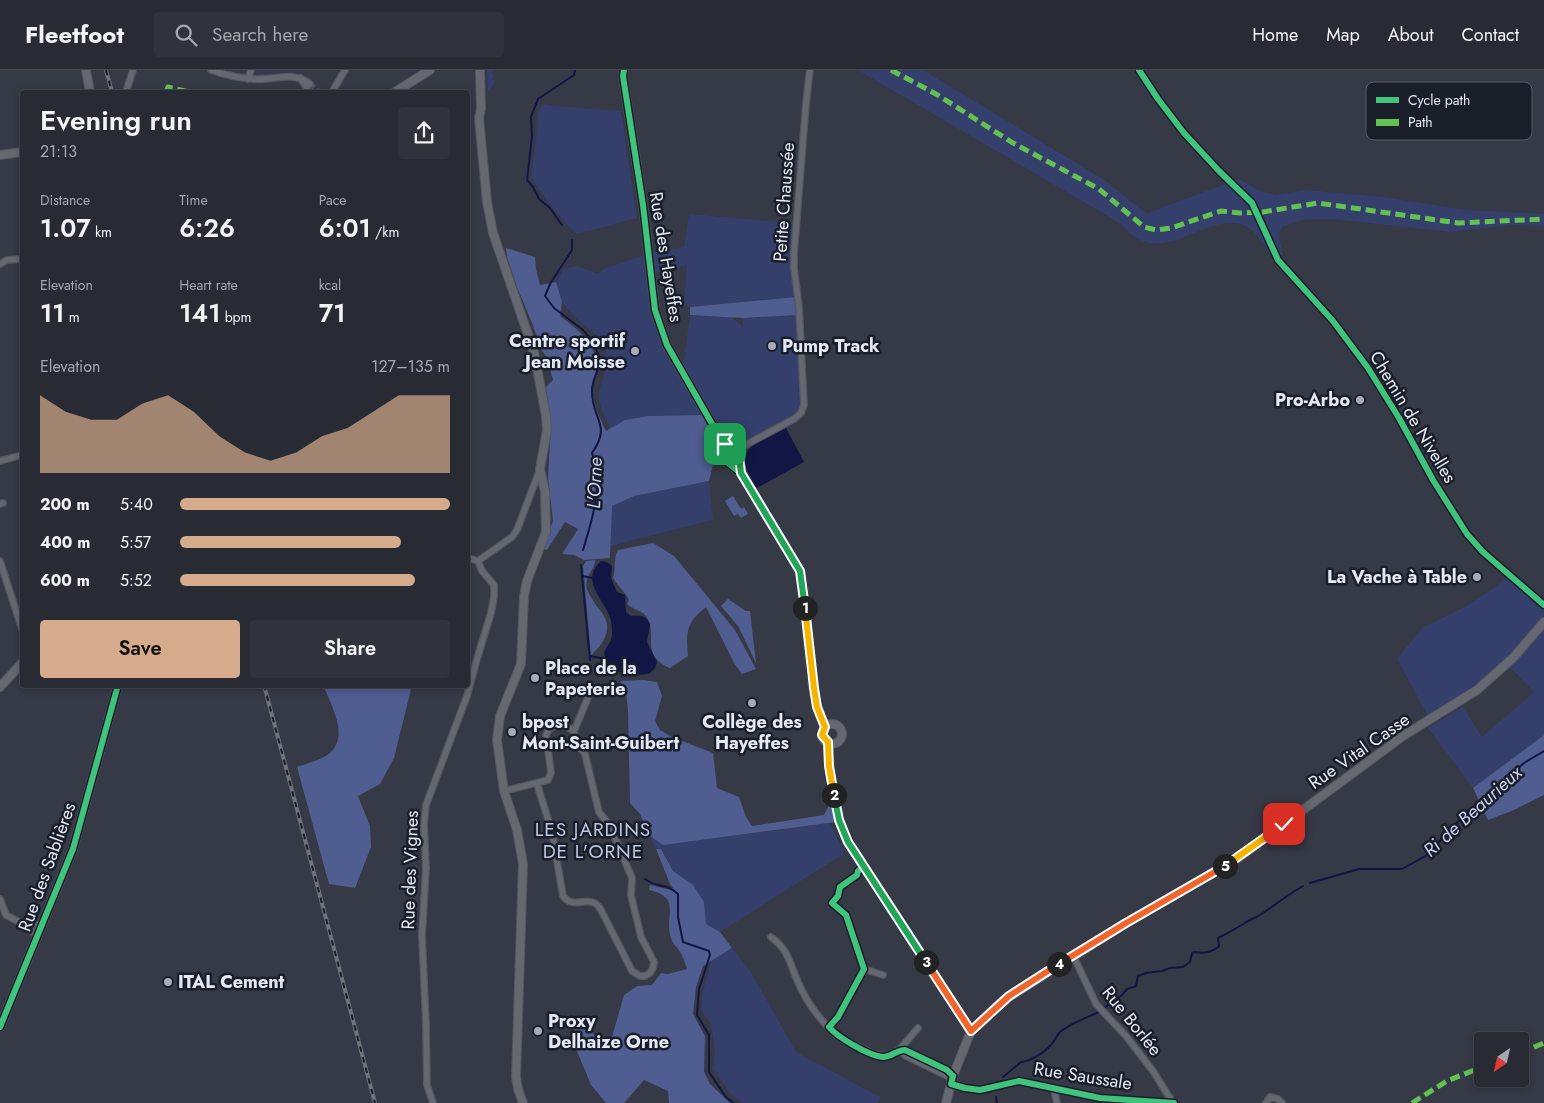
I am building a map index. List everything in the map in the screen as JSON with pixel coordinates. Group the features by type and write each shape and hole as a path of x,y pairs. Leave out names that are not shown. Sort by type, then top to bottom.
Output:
{"street":[{"path":"86,70 90,90"},
{"path":"127,90 132,70"},
{"path":"210,70 233,77 248,79 293,76 300,78 309,86"},
{"path":"248,79 251,70"},
{"path":"333,90 345,70"},
{"path":"398,90 430,70"},
{"path":"470,559 478,561 512,537 518,530 540,469 547,430 534,352 493,233 488,210 482,168 479,118 481,109 480,70"},
{"name":"Rue des Hayeffes","path":"624,70 623,76 643,205 655,310 667,345 719,436 721,448"},
{"name":"Petite Chaussée","path":"738,452 794,418 801,413 804,405 799,299 794,268 794,254 810,70"},
{"name":"Chemin de Nivelles","path":"1139,70 1184,133 1252,203 1278,260 1333,321 1368,368 1399,418 1433,480 1467,534 1484,552 1544,604"},
{"path":"0,155 20,152"},
{"path":"0,264 7,260 20,259"},
{"name":"Rue des Hayeffes","path":"719,436 729,443"},
{"path":"741,473 738,452 729,443 721,448 720,457 741,473 801,575 817,707 828,725 838,726 842,731 842,736 832,742 829,757 832,787 839,820 848,842 971,1031"},
{"path":"728,462 734,461 738,452"},
{"path":"0,461 20,456"},
{"path":"523,1103 516,1077 523,864 517,830 504,791 497,747 498,725 521,664 526,581 546,532 545,492 540,469"},
{"path":"0,561 20,622"},
{"name":"Rue des Vignes","path":"470,684 476,659 488,626 494,596 493,583 482,571 478,561"},
{"name":"Rue Vital Casse","path":"946,1103 952,1080 971,1031 1009,996 1073,955 1238,858 1396,741 1477,690 1513,658 1544,622"},
{"path":"0,687 20,665"},
{"name":"Rue des Sablières","path":"0,1027 3,1014 74,849 117,688"},
{"name":"Rue des Vignes","path":"433,1103 427,1085 427,1035 423,971 422,923 426,878 424,824 426,805 469,688"},
{"path":"537,784 552,832 563,896 573,903 590,901 596,903 632,971 638,976 646,975 653,968 654,960 641,937 631,895 632,878 610,826 599,812 586,754 575,741 574,731 592,688"},
{"path":"828,725 822,735 832,742"},
{"path":"504,791 547,781 551,776 546,735 548,729 558,726 574,731"},
{"path":"0,899 6,915 21,923 38,936"},
{"path":"830,1026 838,1017 864,969 846,915 832,903"},
{"path":"21,923 42,925"},
{"path":"771,937 786,951 802,990 823,1022 830,1026 836,1035 872,1054 885,1057 899,1050 918,1028"},
{"name":"Rue Borlée","path":"1073,955 1096,1004 1126,1036 1153,1071 1173,1103"},
{"path":"864,969 883,975"},
{"name":"Rue Saussale","path":"899,1050 905,1050 947,1070 952,1080 964,1088 980,1090 1004,1085 1016,1080 1100,1098 1173,1103"},
{"path":"1054,1089 1057,1103"},
{"path":"1266,1103 1270,1097 1274,1097 1278,1098 1282,1103"}],"shaded area":[{"path":"487,70 493,70 492,74 494,75 492,79 495,81 490,90 488,90"},
{"path":"858,70 923,70 1106,181 1148,213 1239,179 1259,191 1275,195 1305,190 1384,197 1465,210 1544,214 1544,226 1511,225 1450,232 1333,219 1301,220 1282,227 1278,234 1283,255 1272,258 1258,235 1242,225 1228,223 1213,226 1168,242 1153,243 1138,239 1118,222"},
{"path":"544,104 621,111 637,218 577,234 548,202 531,177 538,111"},
{"path":"689,214 794,223 796,297 690,307 684,304 687,265 656,273 652,253 684,247"},
{"path":"506,248 535,257 540,285 556,282 562,302 560,316 584,336 599,364 593,382 593,390 595,406 606,431 625,420 648,416 703,415 718,443 709,481 634,496 612,506 610,558 584,560 574,555 562,554 578,529 565,522 547,550 542,548 553,521 548,478 551,423 546,387 553,380 546,356 542,351 517,287"},
{"name":"Centre sportif Jean Moisse","path":"644,255 651,305 657,326 681,378 703,415 648,416 625,420 610,429 599,400 607,364 605,351 596,336 564,304 556,282 564,269 577,266 598,274 603,269"},
{"path":"674,274 677,299 665,300 661,276"},
{"path":"796,297 797,315 743,318 690,315 690,307"},
{"path":"690,315 731,317 743,327 743,318 797,315 802,403 797,414 748,441 734,438 721,426 683,366"},
{"path":"786,428 804,462 757,488 749,475 746,464 746,456 749,449"},
{"path":"709,481 713,520 611,546 611,506 634,496"},
{"path":"733,496 741,509 744,507 748,514 741,518 738,514 734,516 725,501"},
{"path":"653,543 674,556 735,630 756,669 742,674 734,663 706,607 694,618 689,628 687,640 688,656 670,668 654,656 649,621 644,614 627,604 629,600 626,594 613,578 618,550"},
{"path":"595,560 588,576 587,589 604,616 607,629 602,643 591,655 583,566 586,561"},
{"path":"601,561 607,562 612,566 611,578 617,592 625,595 626,612 631,616 644,617 650,624 647,642 657,662 655,668 649,674 622,673 612,668 605,657 605,651 612,638 611,623 593,584 592,576"},
{"path":"1507,576 1544,607 1544,616 1509,656 1486,678 1428,716 1397,659 1422,628 1463,608 1498,585"},
{"path":"728,599 746,611 750,611 756,663 738,626 721,606"},
{"path":"1544,628 1544,735 1473,788 1428,728 1463,707 1482,737 1534,692 1510,667"},
{"path":"643,680 657,682 662,696 655,721 660,730 672,737 713,753 717,788 739,797 746,817 752,826 824,815 829,805 833,807 836,822 663,845 650,836 640,814 630,803 628,711 626,692 620,681"},
{"path":"324,688 411,688 394,758 380,784 358,796 370,826 371,847 355,888 329,884 297,767 323,757 336,746 339,730"},
{"path":"1544,735 1544,795 1488,820 1473,788"},
{"path":"830,823 845,855 837,858 720,932 706,924 704,902 673,871 662,849 656,849 650,836 663,845"},
{"path":"656,849 661,849 673,871 693,885 704,902 706,924 720,932 732,948 703,966 696,987 693,1014 705,1036 704,1072 710,1084 730,1103 669,1103 668,1091 644,1080 624,1103 606,1103 591,1085 574,1044 575,1020 581,1020 595,1036 612,1037 624,995 637,986 652,985 661,973 668,974 687,969 670,932 669,903 660,894 649,890 650,885 671,890 673,888"},
{"path":"732,948 751,972 796,1052 880,1097 878,1103 742,1103 730,1093 713,1069 715,1051 713,1037 708,1019 703,1013 702,1001 704,986 712,960"}],"waterway":[{"name":"L'Orne","path":"562,225 550,208 539,199 527,180 532,136 531,117 538,99 574,75 575,70"},
{"name":"L'Orne","path":"572,240 572,250 550,284 545,296 554,308 583,330 594,343 601,362 592,388 593,401 601,429 598,443 592,453 597,478 597,490 593,514 583,550"},
{"name":"L'Orne","path":"581,565 590,660"},
{"path":"582,576 593,578"},
{"path":"590,656 606,659"},
{"name":"Ri de Beaurieux","path":"1310,883 1359,869 1402,869 1429,854 1448,831 1468,812 1524,763 1544,751"},
{"name":"L'Orne","path":"645,879 654,884 669,888 678,894 678,917 683,942 709,951 710,955 699,989 697,1015 709,1035 709,1072 726,1097 734,1103"},
{"name":"Ri de Beaurieux","path":"1104,1008 1127,989 1136,986 1138,976 1170,968 1183,967 1190,962 1192,953 1205,953 1214,950 1219,946 1218,938 1261,914 1303,886"},
{"name":"Ri de Beaurieux","path":"1003,1077 1021,1062 1045,1051 1064,1029 1099,1012"},
{"name":"Ri de Beaurieux","path":"996,1097 997,1103"}],"tunnel":[{"path":"310,84 317,90"}],"railway":[{"path":"106,70 111,90"},
{"path":"265,688 375,1103"}],"marked path":[{"path":"891,70 936,94 1013,143 1099,189 1144,227 1156,230 1171,228 1221,211 1240,213 1263,212 1318,203 1458,223 1544,219"},
{"path":"167,90 168,87 181,90"},
{"path":"1529,1049 1544,1043"},
{"path":"1412,1103 1447,1081 1474,1070"}],"cycle path":[{"path":"624,70 623,76 643,205 655,310 667,345 719,436 721,448"},
{"path":"1139,70 1184,133 1252,203 1278,260 1333,321 1368,368 1399,418 1433,480 1467,534 1483,552 1544,605"},
{"path":"728,462 736,460 739,453 735,446 729,443 722,448 720,457 741,473 800,571 804,588 813,684 825,727"},
{"path":"0,1027 73,849 117,688"},
{"path":"828,742 836,807 847,836 864,867 858,871 857,875 840,887 838,896 832,903 846,915 864,969 838,1017 829,1027 846,1041 877,1056 889,1056 905,1050 947,1070 953,1076"},
{"path":"953,1076 951,1084 980,1090 1019,1081 1100,1098 1174,1103"}],"place":[{"name":"Pump Track","path":"772,346"},
{"name":"Centre sportif Jean Moisse","path":"635,351"},
{"name":"Pro-Arbo","path":"1360,400"},
{"name":"La Vache à Table","path":"1477,577"},
{"name":"Place de la Papeterie","path":"535,678"},
{"name":"Collège des Hayeffes","path":"752,703"},
{"name":"bpost Mont-Saint-Guibert","path":"512,732"},
{"name":"ITAL Cement","path":"168,982"},
{"name":"Proxy Delhaize Orne","path":"538,1031"}],"district":[{"name":"LES JARDINS DE L'ORNE","path":"593,840"}],"route":[{"path":"725,444 731,443 738,448 741,473 800,571 804,589 817,707 825,727 822,735 828,742 830,772 839,820 844,834 971,1031 1009,996 1126,923 1238,858 1284,824"}]}
